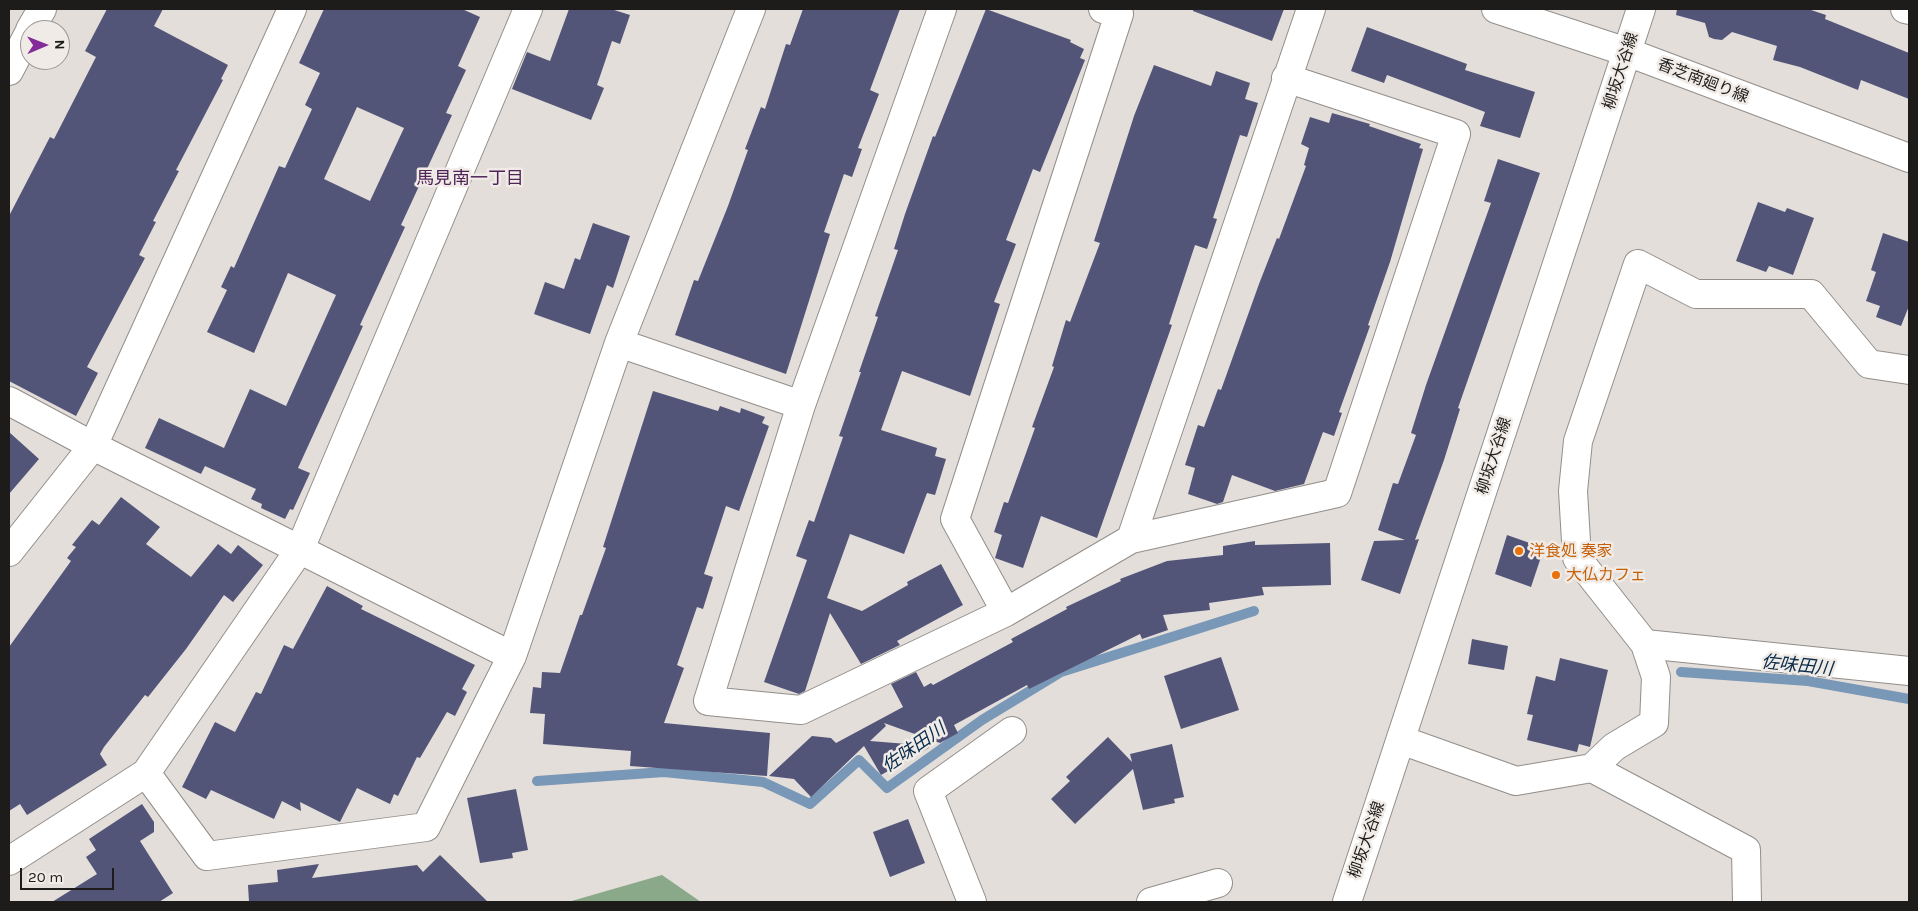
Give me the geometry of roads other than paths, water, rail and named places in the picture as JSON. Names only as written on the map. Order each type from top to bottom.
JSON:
[{"type":"street","points":[[36,20],[42,9]]},
{"type":"street","points":[[9,552],[93,446],[292,9]]},
{"type":"street","points":[[9,861],[146,773],[300,549],[528,9]]},
{"type":"street","points":[[942,9],[801,405],[708,702],[801,710],[1006,612],[1131,539],[1337,493],[1456,134],[1286,78]]},
{"type":"street","points":[[1006,612],[955,519],[1119,14],[1103,9]]},
{"type":"street","points":[[1131,539],[1311,9]]},
{"type":"street","name":"香芝南廻り線","points":[[1496,9],[1627,52],[1909,158]]},
{"type":"street","name":"柳坂大谷線","points":[[1346,902],[1641,9]]},
{"type":"street","points":[[1905,9],[1909,10]]},
{"type":"street","points":[[146,773],[207,856],[426,827],[512,656],[619,343],[744,11]]},
{"type":"street","points":[[9,71],[20,50]]},
{"type":"street","points":[[1401,740],[1516,781],[1592,768],[1614,747],[1654,723],[1656,677],[1645,644],[1577,558],[1573,491],[1578,441],[1638,264],[1696,294],[1811,294],[1869,364],[1909,370]]},
{"type":"street","points":[[619,343],[801,405]]},
{"type":"street","points":[[9,401],[93,446],[512,656]]},
{"type":"street","points":[[1645,644],[1909,672]]},
{"type":"street","points":[[972,902],[928,791],[1012,731]]},
{"type":"street","points":[[1592,768],[1746,850],[1747,902]]},
{"type":"street","points":[[1151,902],[1218,883]]},
{"type":"waterway","name":"佐味田川","points":[[537,781],[664,772],[763,782],[810,804],[859,760],[887,788],[982,720],[1061,672],[1254,611]]},
{"type":"waterway","name":"佐味田川","points":[[1681,672],[1808,681],[1909,699]]},
{"type":"place","name":"洋食処 奏家","points":[[1519,551]]},
{"type":"place","name":"大仏カフェ","points":[[1556,575]]},
{"type":"district","name":"馬見南一丁目","points":[[470,179]]}]
